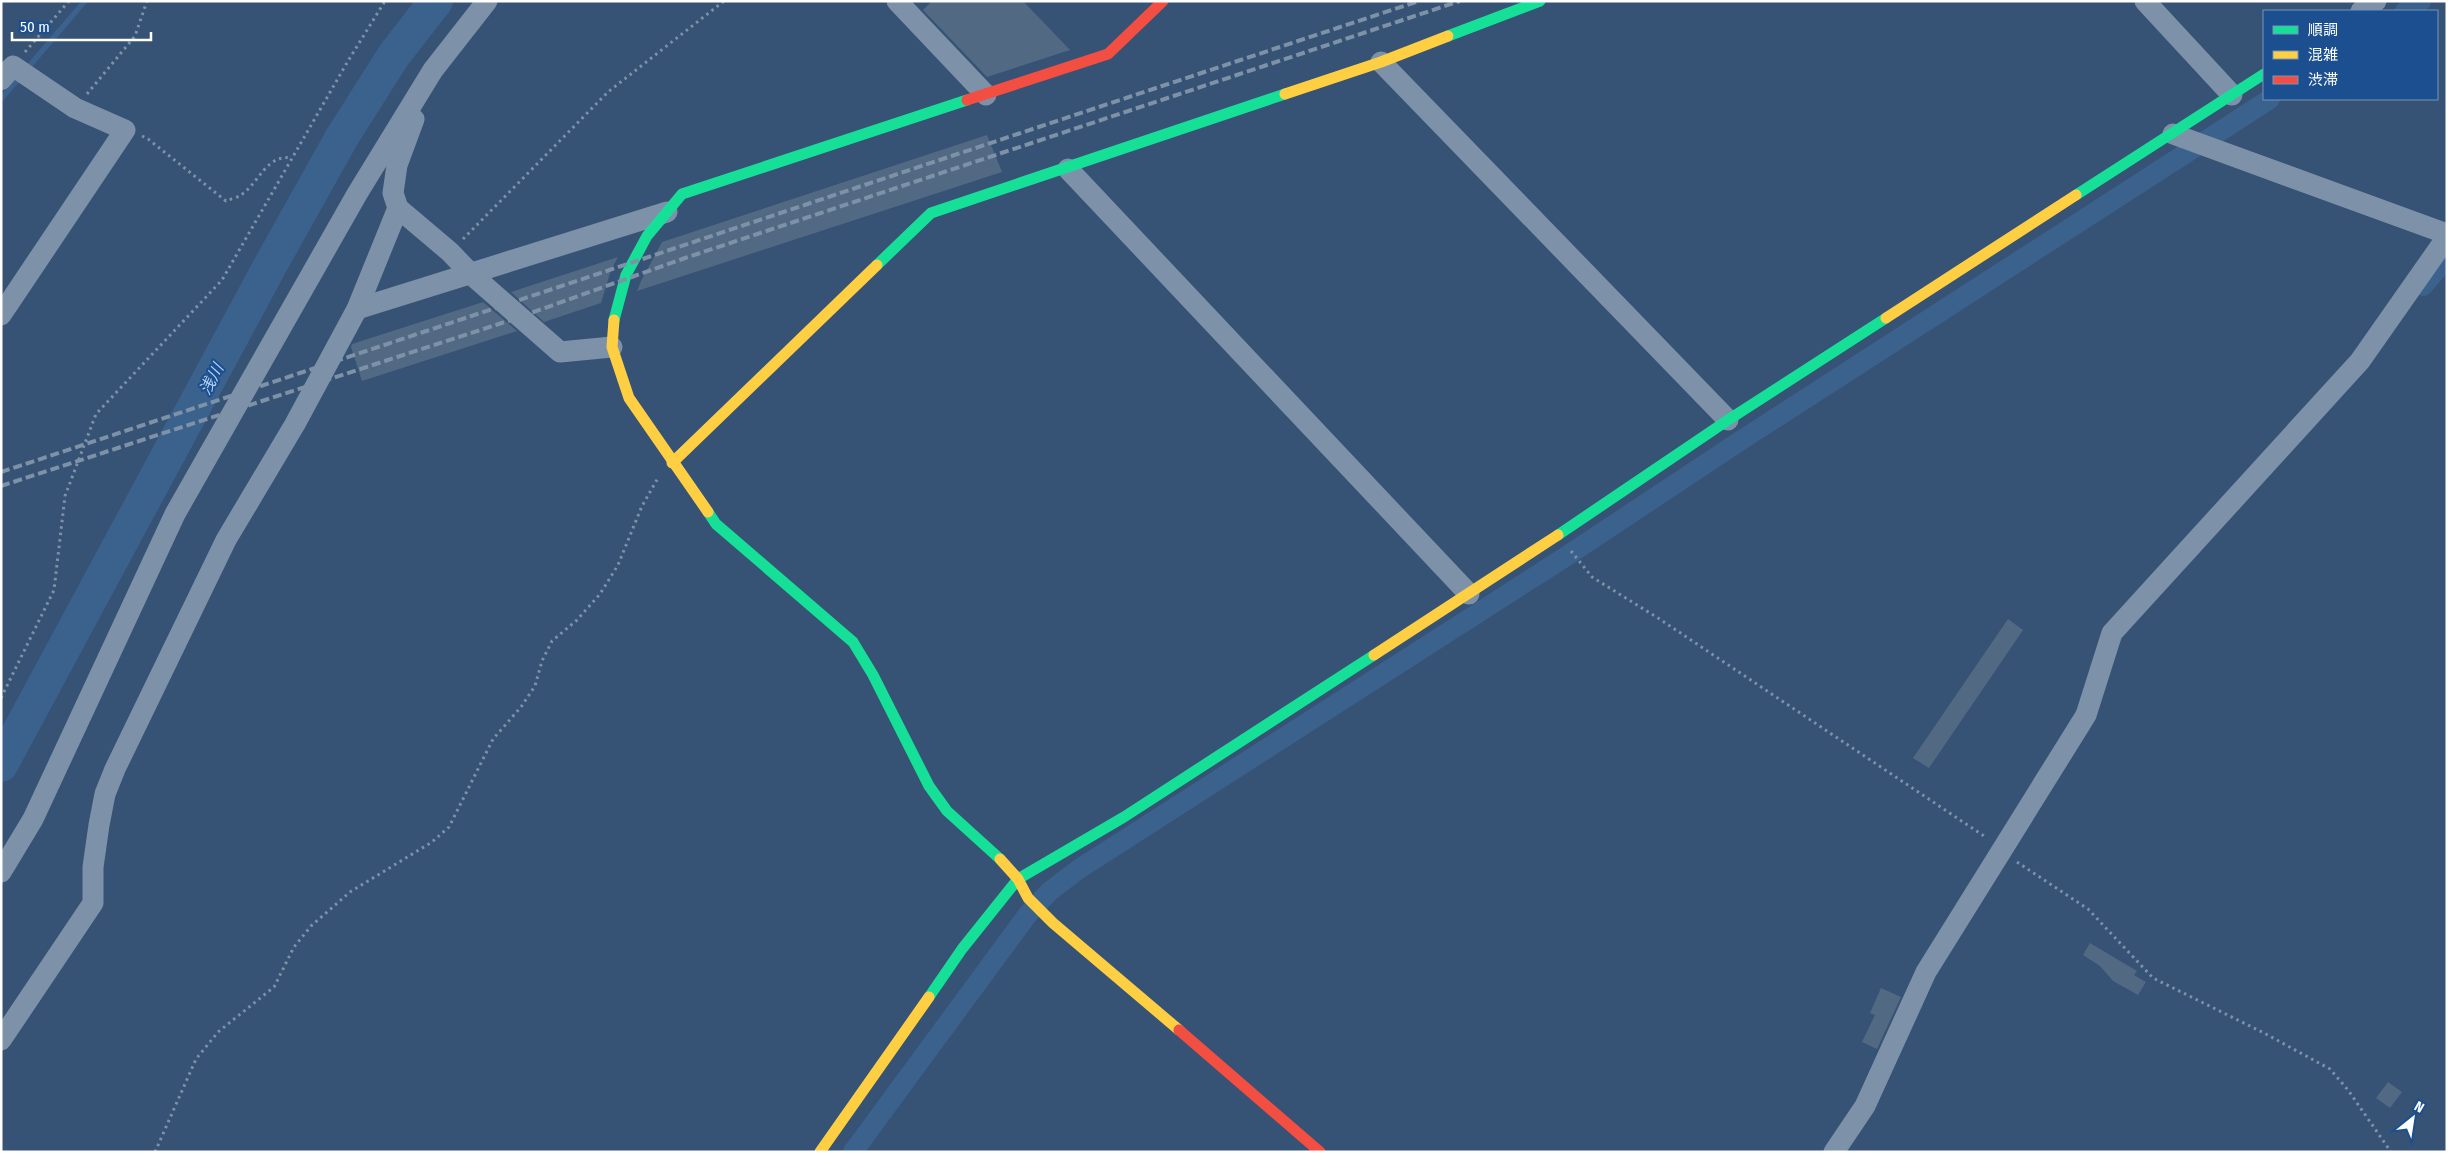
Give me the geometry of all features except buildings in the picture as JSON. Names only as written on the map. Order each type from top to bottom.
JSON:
[{"type":"street","points":[[1,872],[33,819],[175,514],[357,194],[433,70],[487,1]]},
{"type":"street","points":[[897,1],[986,95]]},
{"type":"street","points":[[1163,1],[1108,54],[682,194],[646,236],[626,275],[614,315],[612,347],[628,398],[716,524],[853,642],[873,675],[929,786],[948,811],[993,850],[1018,879],[1028,898],[1112,976],[1202,1047],[1320,1152]]},
{"type":"street","points":[[672,463],[931,213],[1068,169],[1381,62],[1540,1]]},
{"type":"street","points":[[2145,1],[2232,95]]},
{"type":"street","points":[[2362,10],[2376,1]]},
{"type":"street","points":[[1381,62],[1728,420]]},
{"type":"street","points":[[433,70],[397,165],[393,193],[398,208],[450,252],[472,275],[560,352],[612,347]]},
{"type":"street","points":[[1,315],[125,130],[75,108],[34,78],[7,73]]},
{"type":"street","points":[[820,1152],[962,949],[1018,879],[1124,817],[1469,594],[1728,420],[2179,136],[2232,95],[2263,75]]},
{"type":"street","points":[[1834,1152],[1865,1106],[1926,972],[2086,714],[2112,633],[2360,361],[2447,236],[2179,136]]},
{"type":"street","points":[[1068,169],[1469,594]]},
{"type":"street","points":[[1,1040],[93,903],[93,867],[99,825],[105,794],[115,770],[226,540],[295,424],[357,309],[398,208]]},
{"type":"street","points":[[357,309],[472,275],[667,212]]},
{"type":"path","points":[[7,73],[69,1]]},
{"type":"path","points":[[75,108],[135,36],[148,1]]},
{"type":"path","points":[[1,698],[54,590],[65,496],[96,414],[222,280],[385,1]]},
{"type":"path","points":[[450,252],[608,92],[724,1]]},
{"type":"path","points":[[125,130],[148,139],[226,201],[241,195],[274,161],[282,157],[292,158]]},
{"type":"path","points":[[155,1152],[196,1059],[218,1032],[274,987],[294,947],[311,926],[350,892],[432,842],[449,827],[493,739],[521,707],[535,686],[542,661],[552,641],[578,620],[600,594],[618,565],[654,482],[672,463]]},
{"type":"waterway","points":[[1,99],[85,1]]},
{"type":"waterway","name":"浅川","points":[[1,765],[271,264],[342,137],[394,55],[436,1]]},
{"type":"waterway","points":[[2407,10],[2421,1]]},
{"type":"waterway","points":[[853,1152],[1028,914],[1050,891],[1079,869],[1559,561],[1740,441],[2268,100]]},
{"type":"waterway","points":[[2423,286],[2447,258]]},
{"type":"railway","points":[[1,472],[1419,1]]},
{"type":"railway","points":[[1,486],[514,319],[685,258],[1460,1]]},
{"type":"traffic: fast","points":[[1448,36],[1540,1]]},
{"type":"traffic: fast","points":[[2076,195],[2263,75]]},
{"type":"traffic: fast","points":[[877,265],[931,213],[1285,94]]},
{"type":"traffic: fast","points":[[614,320],[626,275],[647,236],[682,194],[967,100]]},
{"type":"traffic: fast","points":[[1558,535],[1728,420],[1886,318]]},
{"type":"traffic: fast","points":[[708,512],[716,524],[853,642],[873,675],[929,786],[947,811],[1000,859]]},
{"type":"traffic: fast","points":[[929,997],[962,949],[1018,879],[1124,817],[1374,655]]},
{"type":"traffic: slow","points":[[1285,94],[1381,62],[1448,36]]},
{"type":"traffic: slow","points":[[1886,318],[2076,195]]},
{"type":"traffic: slow","points":[[672,463],[877,265]]},
{"type":"traffic: slow","points":[[614,320],[612,347],[629,398],[708,512]]},
{"type":"traffic: slow","points":[[1374,655],[1558,535]]},
{"type":"traffic: slow","points":[[1000,859],[1018,879],[1028,898],[1053,923],[1179,1030]]},
{"type":"traffic: slow","points":[[820,1152],[929,997]]},
{"type":"traffic: jam","points":[[967,100],[1108,54],[1163,1]]},
{"type":"traffic: jam","points":[[1179,1030],[1320,1152]]}]
